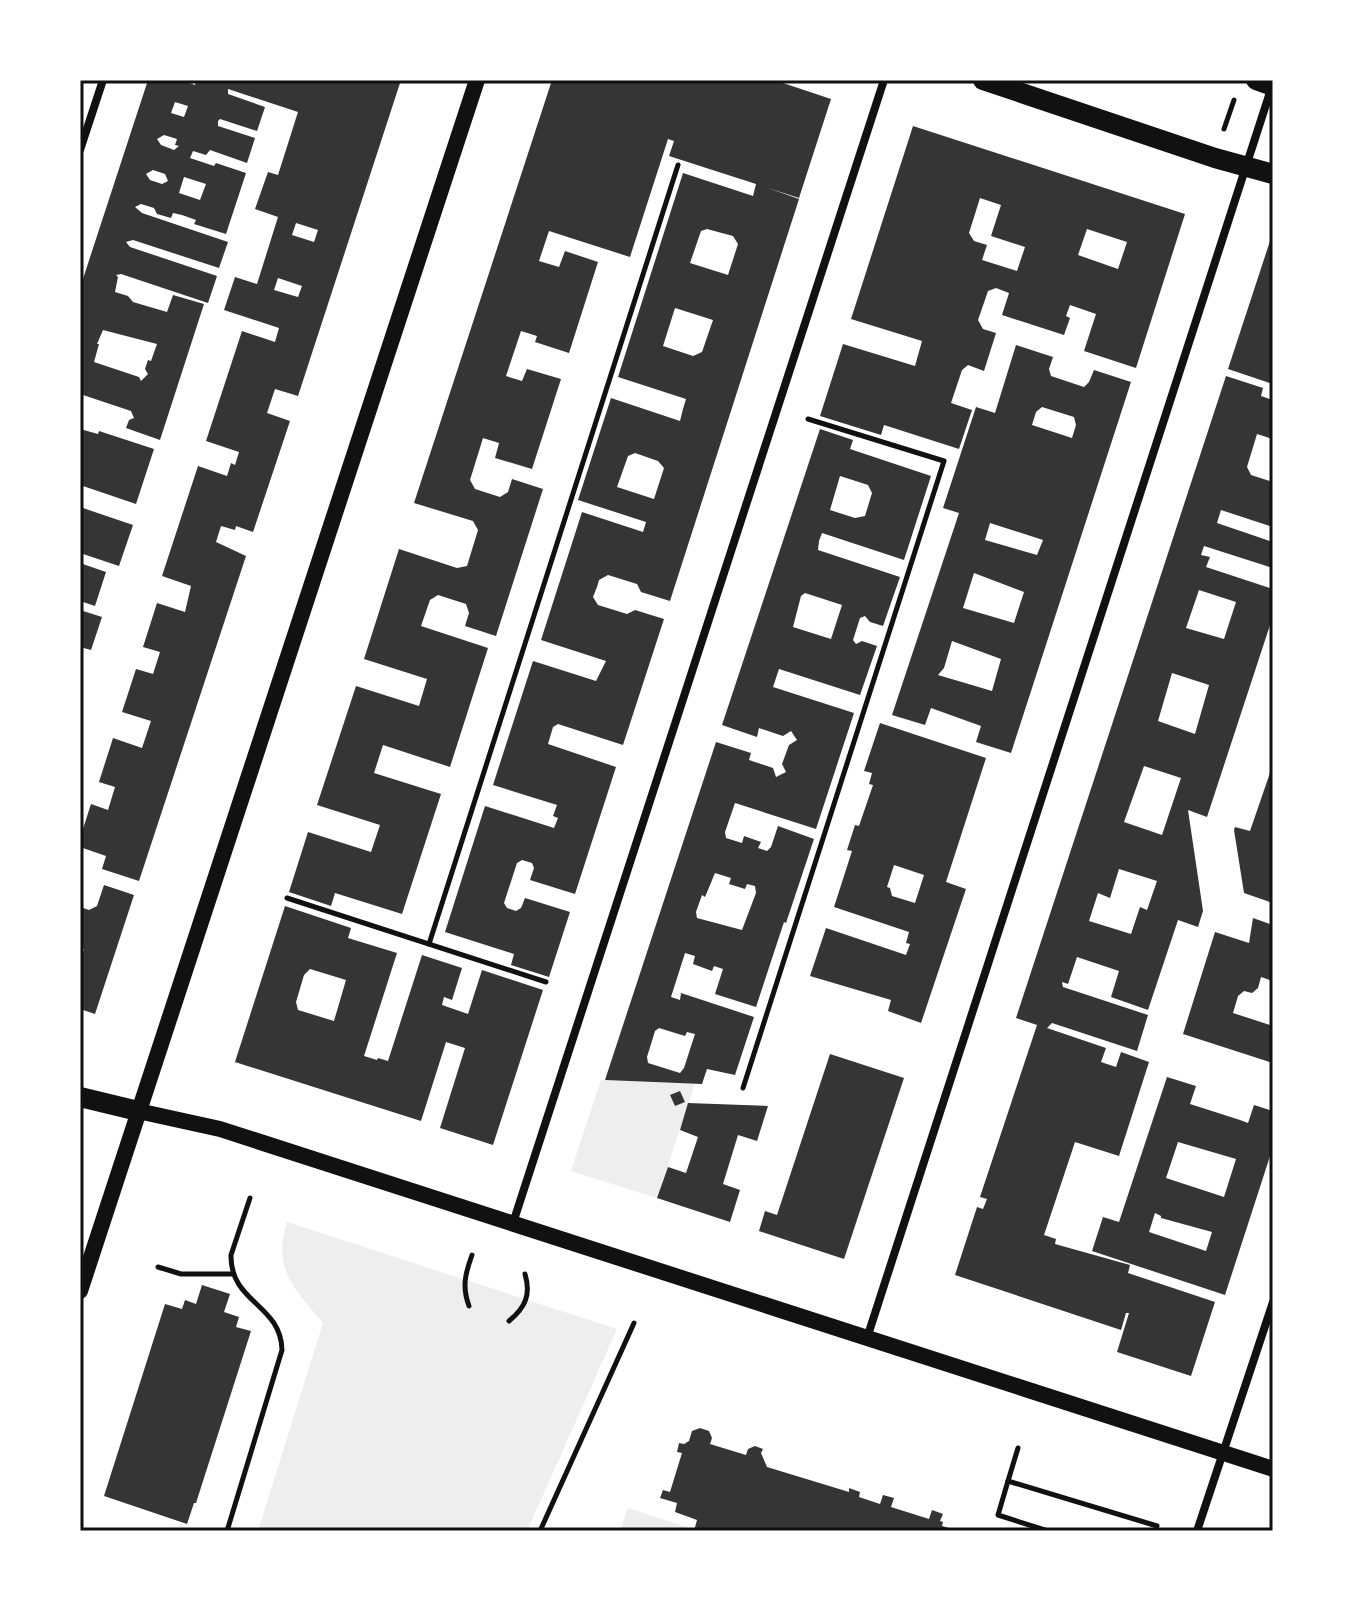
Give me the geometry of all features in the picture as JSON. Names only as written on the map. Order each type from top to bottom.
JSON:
[{"type":"main road","points":[[80,1291],[477,80]]},
{"type":"main road","points":[[983,80],[1215,158],[1273,174]]},
{"type":"main road","points":[[80,1097],[205,1125],[1273,1469]]},
{"type":"street","points":[[80,150],[103,80]]},
{"type":"street","points":[[513,1223],[884,80]]},
{"type":"street","points":[[867,1338],[1246,165],[1268,83]]},
{"type":"street","points":[[1197,1531],[1273,1302]]},
{"type":"path","points":[[1224,129],[1234,100]]},
{"type":"path","points":[[429,944],[678,165]]},
{"type":"path","points":[[743,1088],[944,461],[808,419]]},
{"type":"path","points":[[287,898],[546,982]]},
{"type":"path","points":[[227,1531],[282,1350],[277,1324],[251,1300],[233,1274],[231,1255],[250,1198]]},
{"type":"path","points":[[469,1306],[464,1280],[472,1255]]},
{"type":"path","points":[[158,1267],[190,1275],[233,1274]]},
{"type":"path","points":[[509,1321],[527,1299],[529,1289],[525,1274]]},
{"type":"path","points":[[540,1531],[634,1323]]},
{"type":"path","points":[[1018,1448],[998,1515],[1048,1531]]},
{"type":"path","points":[[1008,1481],[1157,1526]]},
{"type":"shaded area","points":[[601,1080],[695,1084],[657,1198],[571,1171]]},
{"type":"shaded area","points":[[287,1222],[617,1329],[527,1531],[258,1531],[323,1323],[295,1289],[284,1266],[282,1253]]},
{"type":"shaded area","points":[[628,1508],[687,1527],[686,1531],[620,1531]]},
{"type":"building","points":[[148,80],[182,80],[195,85],[196,80],[401,80],[298,396],[275,389],[267,413],[290,421],[253,532],[236,526],[235,530],[221,526],[216,542],[246,556],[139,881],[102,869],[106,856],[80,847],[80,838],[91,804],[108,810],[115,787],[99,782],[113,738],[142,748],[151,721],[122,712],[136,669],[153,674],[160,652],[143,647],[157,603],[185,612],[191,586],[162,576],[198,466],[227,476],[231,463],[235,465],[239,452],[206,441],[242,331],[275,342],[279,328],[224,310],[235,277],[257,284],[278,217],[255,209],[268,172],[278,175],[298,112],[228,89],[228,94],[265,107],[257,131],[220,119],[218,121],[218,126],[255,138],[247,163],[210,150],[206,155],[193,151],[190,158],[246,173],[226,234],[194,224],[196,220],[182,215],[173,213],[171,218],[141,204],[135,207],[142,213],[228,242],[219,268],[133,240],[126,242],[130,247],[217,276],[208,303],[121,274],[116,275],[115,292],[128,296],[133,302],[167,312],[173,295],[204,304],[160,440],[126,428],[129,420],[134,418],[131,411],[83,395],[80,402],[80,288]],"holes":[[[175,102],[188,106],[184,117],[171,113]],[[164,135],[177,139],[175,145],[179,146],[174,150],[161,145],[157,139]],[[153,170],[165,174],[168,181],[162,184],[150,180],[146,174]],[[184,177],[206,184],[200,200],[179,193]],[[296,223],[318,230],[314,242],[292,235]],[[278,278],[302,286],[298,297],[274,290]],[[103,330],[157,344],[145,369],[148,374],[141,381],[139,377],[94,362]]]},
{"type":"building","points":[[552,80],[774,80],[831,99],[799,198],[768,188],[799,199],[670,601],[641,592],[637,584],[608,575],[599,580],[593,597],[598,605],[627,614],[635,610],[664,619],[623,745],[558,724],[553,727],[548,744],[616,767],[575,894],[530,880],[534,868],[532,863],[522,860],[517,863],[504,903],[507,908],[516,911],[521,908],[525,898],[570,912],[549,977],[511,965],[514,954],[445,932],[485,806],[554,828],[558,818],[553,816],[557,805],[493,785],[533,661],[596,681],[606,661],[541,640],[582,512],[643,532],[646,522],[578,500],[611,398],[680,421],[686,399],[618,377],[683,173],[753,196],[756,184],[669,156],[674,141],[668,139],[630,257],[549,231],[539,261],[559,267],[565,251],[598,262],[569,353],[535,342],[537,336],[521,331],[506,376],[522,381],[527,369],[561,379],[532,469],[495,458],[499,443],[483,438],[470,480],[475,489],[500,497],[508,492],[512,479],[543,489],[496,636],[465,626],[469,613],[466,604],[438,595],[430,600],[421,626],[488,648],[450,767],[383,745],[374,773],[441,794],[402,914],[335,893],[331,906],[289,892],[308,832],[371,852],[380,825],[317,805],[356,686],[419,706],[427,679],[364,659],[399,549],[457,568],[467,566],[478,530],[473,521],[414,503]],"holes":[[[707,229],[733,236],[738,244],[728,275],[690,263],[701,231]],[[675,308],[713,320],[702,352],[693,356],[663,346]],[[635,453],[658,461],[664,468],[654,499],[617,487],[628,456]]]},
{"type":"building","points":[[913,126],[1185,214],[1136,368],[1084,351],[1096,314],[1070,305],[1066,316],[1070,318],[1064,335],[1002,315],[1009,293],[996,288],[988,291],[978,320],[983,329],[996,333],[984,371],[968,365],[962,370],[951,403],[972,410],[959,449],[884,425],[881,435],[820,416],[843,344],[915,366],[922,341],[851,319]],"holes":[[[980,198],[1001,205],[991,236],[1025,247],[1017,271],[982,260],[987,245],[974,241],[969,233]],[[1087,229],[1127,242],[1118,269],[1078,255]]]},
{"type":"building","points":[[1270,241],[1273,242],[1273,384],[1228,369]]},
{"type":"building","points":[[1016,345],[1053,357],[1049,369],[1051,376],[1084,387],[1094,370],[1131,382],[1011,753],[976,742],[981,726],[931,708],[925,725],[892,715],[959,513],[943,508],[976,407],[995,413]],"holes":[[[1042,407],[1074,417],[1076,425],[1072,438],[1032,425],[1036,412]],[[990,523],[1043,540],[1037,555],[985,540]],[[974,573],[1024,592],[1014,623],[963,608]],[[952,641],[1001,659],[992,691],[938,675],[944,668]]]},
{"type":"building","points":[[1226,376],[1263,388],[1261,396],[1273,400],[1273,439],[1257,434],[1247,467],[1251,475],[1273,482],[1273,527],[1221,510],[1217,523],[1273,542],[1273,568],[1204,546],[1201,555],[1210,557],[1206,567],[1273,589],[1273,616],[1207,817],[1188,810],[1203,911],[1198,927],[1178,920],[1148,1010],[1111,997],[1119,971],[1077,957],[1068,984],[1062,982],[1063,987],[1148,1015],[1137,1051],[1052,1023],[1047,1028],[1106,1048],[1101,1062],[1116,1067],[1121,1052],[1149,1062],[1119,1156],[1075,1142],[1044,1235],[1056,1239],[1055,1244],[1130,1265],[1128,1273],[1215,1302],[1191,1376],[1117,1352],[1129,1313],[1126,1313],[1121,1330],[955,1275],[977,1207],[983,1209],[987,1199],[980,1197],[1037,1025],[1016,1018]],"holes":[[[1199,590],[1236,602],[1224,639],[1186,628]],[[1172,673],[1209,685],[1195,734],[1158,721]],[[1144,766],[1181,778],[1162,835],[1124,822]],[[1119,869],[1157,881],[1147,910],[1140,907],[1131,934],[1089,921],[1098,893],[1110,898]]]},
{"type":"building","points":[[80,429],[98,434],[99,431],[154,449],[136,504],[80,485]]},
{"type":"building","points":[[820,429],[853,440],[850,449],[931,476],[904,560],[822,533],[819,541],[818,550],[900,577],[883,626],[870,622],[865,616],[860,618],[853,640],[856,644],[862,641],[877,646],[860,695],[779,669],[773,687],[854,713],[816,829],[735,803],[725,832],[726,838],[742,843],[744,836],[761,842],[758,848],[767,851],[778,826],[814,839],[756,1007],[715,994],[723,969],[714,966],[712,971],[693,964],[695,956],[685,953],[671,997],[680,1000],[681,993],[754,1017],[735,1075],[707,1069],[702,1084],[605,1080],[716,742],[751,753],[749,760],[773,768],[776,777],[786,772],[782,764],[789,745],[797,740],[791,731],[783,736],[759,728],[757,737],[722,725]],"holes":[[[840,476],[868,485],[872,493],[865,516],[855,518],[830,510]],[[805,593],[842,605],[831,639],[793,627],[801,596]],[[715,873],[731,878],[729,884],[745,889],[747,884],[755,886],[756,893],[742,930],[697,918],[702,895],[705,897]],[[659,1028],[685,1036],[687,1032],[695,1034],[680,1073],[648,1063],[655,1031]]]},
{"type":"building","points":[[80,507],[133,525],[119,566],[80,553]]},
{"type":"building","points":[[80,563],[106,572],[95,606],[80,601]]},
{"type":"building","points":[[80,610],[102,617],[91,650],[80,647]]},
{"type":"building","points":[[880,723],[986,758],[946,882],[966,889],[921,1023],[888,1011],[891,1000],[810,976],[826,928],[906,955],[910,944],[906,943],[909,932],[834,907],[852,851],[847,850],[873,785],[869,784],[872,773],[864,771]],"holes":[[[894,865],[924,875],[915,903],[892,896],[887,887]]]},
{"type":"building","points":[[1273,764],[1273,903],[1244,893],[1234,830],[1235,827],[1250,831]]},
{"type":"building","points":[[104,885],[134,895],[95,1014],[80,1009],[80,960],[84,949],[80,948],[80,907],[89,910],[97,906]]},
{"type":"building","points":[[285,906],[351,928],[348,938],[397,953],[364,1056],[388,1061],[422,955],[462,968],[452,1000],[444,997],[442,1005],[468,1014],[482,970],[543,990],[493,1145],[440,1128],[465,1048],[446,1042],[421,1121],[235,1062]],"holes":[[[310,969],[346,980],[334,1021],[298,1010],[296,1002],[304,975]]]},
{"type":"building","points":[[1253,918],[1273,925],[1273,981],[1261,977],[1258,988],[1252,993],[1244,991],[1238,996],[1233,1013],[1270,1025],[1273,1018],[1273,1063],[1183,1034],[1215,932],[1249,943]]},
{"type":"building","points":[[830,1054],[904,1078],[844,1259],[759,1231],[765,1211],[777,1215]]},
{"type":"building","points":[[1167,1077],[1196,1086],[1190,1104],[1248,1123],[1254,1105],[1273,1111],[1273,1147],[1225,1295],[1092,1251],[1103,1217],[1119,1222]],"holes":[[[1178,1142],[1236,1159],[1224,1197],[1166,1178]],[[1155,1213],[1161,1218],[1212,1232],[1206,1251],[1149,1232]]]},
{"type":"building","points":[[680,1091],[685,1102],[675,1106],[670,1095]]},
{"type":"building","points":[[688,1103],[768,1106],[757,1141],[738,1135],[723,1184],[740,1190],[730,1222],[657,1198],[668,1167],[686,1173],[698,1137],[680,1130]]},
{"type":"building","points":[[202,1285],[230,1294],[224,1312],[239,1317],[236,1327],[251,1331],[187,1524],[104,1496],[165,1304],[182,1309],[185,1300],[196,1304]]},
{"type":"building","points":[[700,1428],[709,1431],[712,1438],[710,1444],[746,1455],[748,1449],[755,1446],[763,1449],[761,1453],[767,1467],[849,1492],[849,1488],[860,1492],[859,1497],[880,1504],[883,1495],[894,1498],[891,1507],[929,1519],[932,1510],[943,1514],[940,1521],[943,1522],[942,1526],[949,1528],[948,1531],[694,1531],[697,1520],[675,1512],[677,1503],[660,1498],[663,1490],[670,1492],[682,1453],[677,1452],[679,1443],[689,1441],[692,1431]]}]
